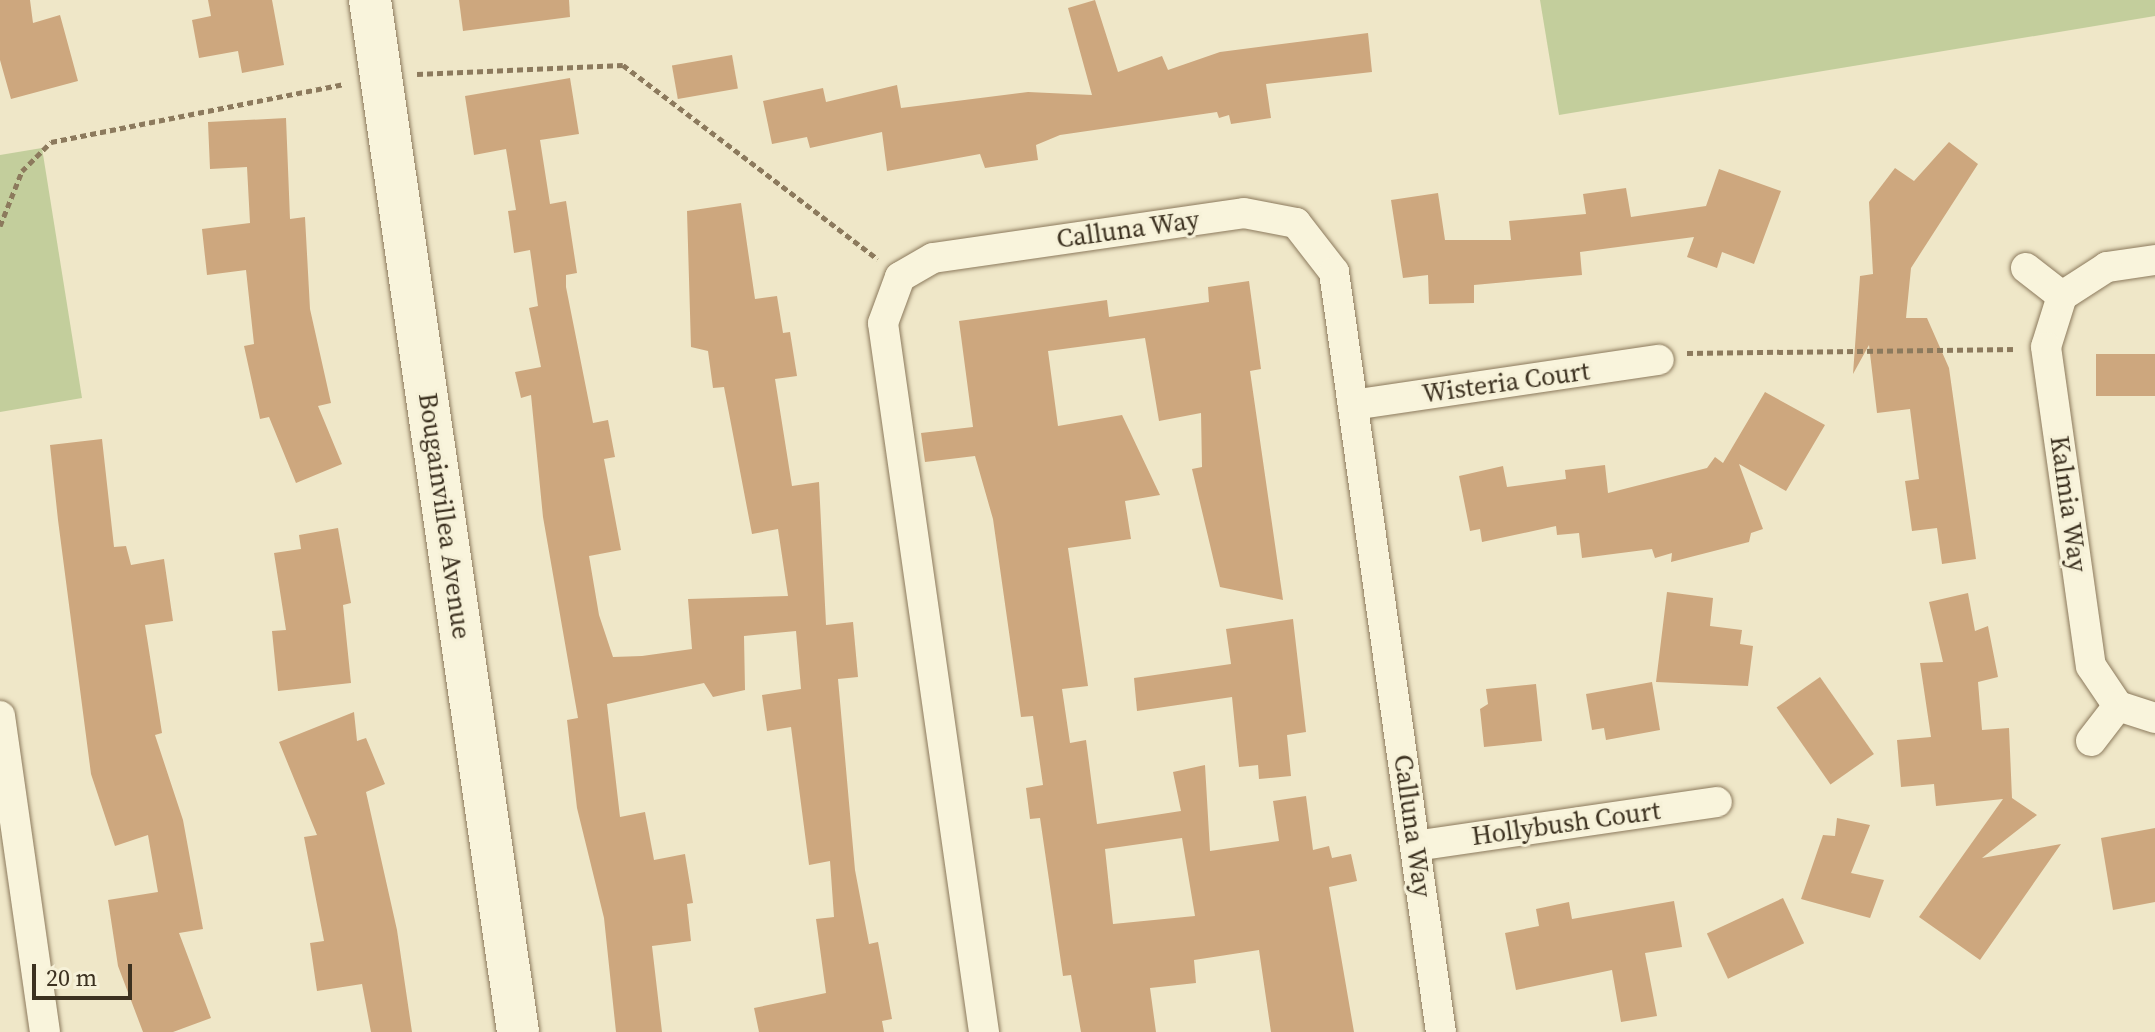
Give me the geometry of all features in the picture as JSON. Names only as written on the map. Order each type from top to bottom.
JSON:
[{"type":"street","name":"Bougainvillea Avenue","points":[[370,0],[518,1032]]},
{"type":"street","name":"Calluna Way","points":[[900,277],[933,258],[1244,213],[1296,223],[1334,272],[1441,1032]]},
{"type":"street","points":[[2026,268],[2062,296],[2107,267],[2155,260]]},
{"type":"street","points":[[900,277],[883,323],[984,1032]]},
{"type":"street","name":"Kalmia Way","points":[[2062,296],[2046,347],[2091,666],[2118,706]]},
{"type":"street","name":"Wisteria Court","points":[[1353,405],[1659,360]]},
{"type":"street","points":[[2091,741],[2118,706],[2155,718]]},
{"type":"street","points":[[0,716],[45,1032]]},
{"type":"street","name":"Hollybush Court","points":[[1415,846],[1717,802]]},
{"type":"path","points":[[0,226],[22,171],[51,142],[381,77],[623,65],[900,277]]},
{"type":"path","points":[[1659,360],[1703,350],[2046,347]]},
{"type":"green space","points":[[1540,0],[2155,0],[2155,16],[1559,115]]},
{"type":"green space","points":[[42,148],[82,398],[0,412],[0,155]]},
{"type":"building","points":[[0,0],[30,0],[33,23],[60,15],[78,81],[11,99],[0,60]]},
{"type":"building","points":[[208,0],[272,0],[284,65],[242,73],[238,51],[199,58],[192,20],[211,16]]},
{"type":"building","points":[[459,0],[569,0],[570,17],[463,31]]},
{"type":"building","points":[[1095,0],[1118,72],[1162,56],[1168,70],[1220,52],[1368,33],[1372,72],[1266,84],[1271,118],[1231,124],[1229,115],[1219,118],[1217,112],[1060,135],[1036,145],[1038,160],[985,168],[980,154],[887,171],[882,132],[810,148],[807,137],[772,144],[763,101],[823,88],[826,102],[897,85],[901,108],[1028,92],[1092,95],[1068,8]]},
{"type":"building","points":[[732,55],[738,88],[678,99],[672,66]]},
{"type":"building","points":[[570,78],[579,134],[540,140],[550,204],[566,201],[577,273],[566,275],[566,287],[593,423],[608,420],[615,457],[604,459],[621,550],[589,556],[599,615],[613,657],[642,656],[692,649],[688,599],[788,596],[778,529],[752,534],[724,387],[713,388],[708,351],[691,347],[687,211],[741,203],[755,299],[777,296],[783,333],[790,332],[797,376],[775,379],[792,486],[819,482],[826,625],[853,622],[858,677],[838,679],[855,870],[869,944],[878,942],[892,1019],[882,1021],[884,1032],[759,1032],[754,1008],[826,993],[816,919],[834,917],[830,861],[809,865],[791,727],[767,731],[762,695],[801,689],[796,631],[744,636],[745,690],[713,697],[704,683],[607,704],[620,817],[645,812],[654,860],[685,854],[693,903],[687,904],[691,941],[652,946],[662,1032],[616,1032],[604,918],[577,808],[567,720],[578,718],[543,517],[531,395],[521,398],[515,372],[541,367],[529,308],[538,306],[530,250],[514,253],[508,211],[516,210],[506,149],[474,155],[465,96]]},
{"type":"building","points":[[286,118],[290,219],[305,217],[310,309],[331,403],[318,406],[342,464],[296,483],[269,417],[260,419],[244,346],[254,344],[246,270],[207,275],[202,229],[250,223],[247,167],[210,169],[208,122]]},
{"type":"building","points":[[1949,142],[1978,164],[1911,268],[1906,318],[1927,318],[1949,368],[1976,559],[1942,564],[1937,528],[1912,531],[1905,481],[1919,479],[1910,409],[1877,413],[1869,345],[1853,374],[1860,276],[1873,274],[1869,202],[1895,168],[1914,181]]},
{"type":"building","points":[[1719,169],[1781,191],[1754,264],[1722,252],[1717,268],[1687,257],[1694,237],[1580,252],[1582,275],[1474,285],[1474,303],[1429,304],[1428,275],[1403,278],[1391,200],[1438,193],[1445,240],[1511,240],[1509,221],[1586,214],[1583,194],[1626,188],[1631,217],[1706,206]]},
{"type":"building","points":[[1249,281],[1261,369],[1250,371],[1283,600],[1220,587],[1192,469],[1202,467],[1201,413],[1159,421],[1145,338],[1048,351],[1058,426],[1122,415],[1160,495],[1125,501],[1131,539],[1068,548],[1088,686],[1062,689],[1070,743],[1086,740],[1097,824],[1181,811],[1173,772],[1205,765],[1210,851],[1279,841],[1273,801],[1306,796],[1313,850],[1329,846],[1332,858],[1351,854],[1357,881],[1329,887],[1354,1032],[1271,1032],[1259,950],[1194,960],[1196,983],[1150,988],[1156,1032],[1081,1032],[1071,975],[1063,976],[1040,818],[1030,819],[1026,788],[1043,785],[1033,716],[1021,717],[993,519],[975,456],[925,462],[921,433],[973,427],[959,321],[1107,300],[1109,317],[1209,302],[1208,287]],"holes":[[[1182,838],[1195,916],[1113,924],[1105,849]]]},
{"type":"building","points":[[2096,354],[2155,354],[2155,396],[2096,396]]},
{"type":"building","points":[[1765,392],[1825,425],[1786,491],[1739,464],[1763,529],[1751,533],[1749,542],[1671,562],[1672,553],[1655,558],[1652,549],[1582,558],[1579,533],[1557,535],[1556,526],[1482,542],[1480,529],[1470,531],[1459,476],[1503,466],[1507,487],[1566,479],[1565,470],[1605,465],[1608,493],[1707,468],[1715,457],[1723,463]]},
{"type":"building","points":[[102,439],[114,547],[126,546],[131,565],[164,559],[173,621],[145,625],[162,733],[155,735],[183,820],[203,929],[179,933],[211,1018],[173,1032],[143,1032],[118,966],[108,900],[158,892],[148,835],[115,846],[91,774],[58,520],[50,445]]},
{"type":"building","points":[[338,528],[351,603],[343,605],[351,683],[278,691],[272,631],[286,630],[274,553],[301,549],[299,535]]},
{"type":"building","points":[[1667,592],[1713,598],[1710,626],[1742,630],[1740,644],[1753,646],[1748,686],[1656,682]]},
{"type":"building","points":[[1968,593],[1975,631],[1988,626],[1998,677],[1978,682],[1982,730],[2009,728],[2012,798],[2037,815],[1982,858],[2061,844],[1980,960],[1919,917],[2003,799],[1936,806],[1934,784],[1901,787],[1897,740],[1931,737],[1920,663],[1943,662],[1929,602]]},
{"type":"building","points":[[1293,619],[1306,732],[1287,735],[1291,776],[1259,779],[1258,765],[1239,767],[1232,697],[1137,711],[1134,678],[1231,664],[1226,629]]},
{"type":"building","points":[[1820,677],[1874,754],[1831,784],[1777,707]]},
{"type":"building","points":[[1652,682],[1660,730],[1606,740],[1604,728],[1592,730],[1586,694]]},
{"type":"building","points":[[1536,684],[1542,741],[1484,747],[1480,709],[1488,704],[1486,689]]},
{"type":"building","points":[[354,712],[357,741],[366,738],[385,784],[366,792],[397,930],[412,1032],[371,1032],[362,984],[317,991],[310,943],[324,941],[304,837],[317,835],[279,742]]},
{"type":"building","points":[[1837,818],[1870,825],[1851,873],[1884,880],[1870,918],[1801,899],[1823,835],[1835,836]]},
{"type":"building","points":[[2155,828],[2155,902],[2113,910],[2101,838]]},
{"type":"building","points":[[1783,898],[1804,943],[1728,979],[1707,933]]},
{"type":"building","points":[[1674,901],[1682,947],[1645,953],[1657,1016],[1621,1022],[1612,970],[1516,990],[1505,933],[1539,926],[1536,909],[1569,902],[1572,919]]}]
